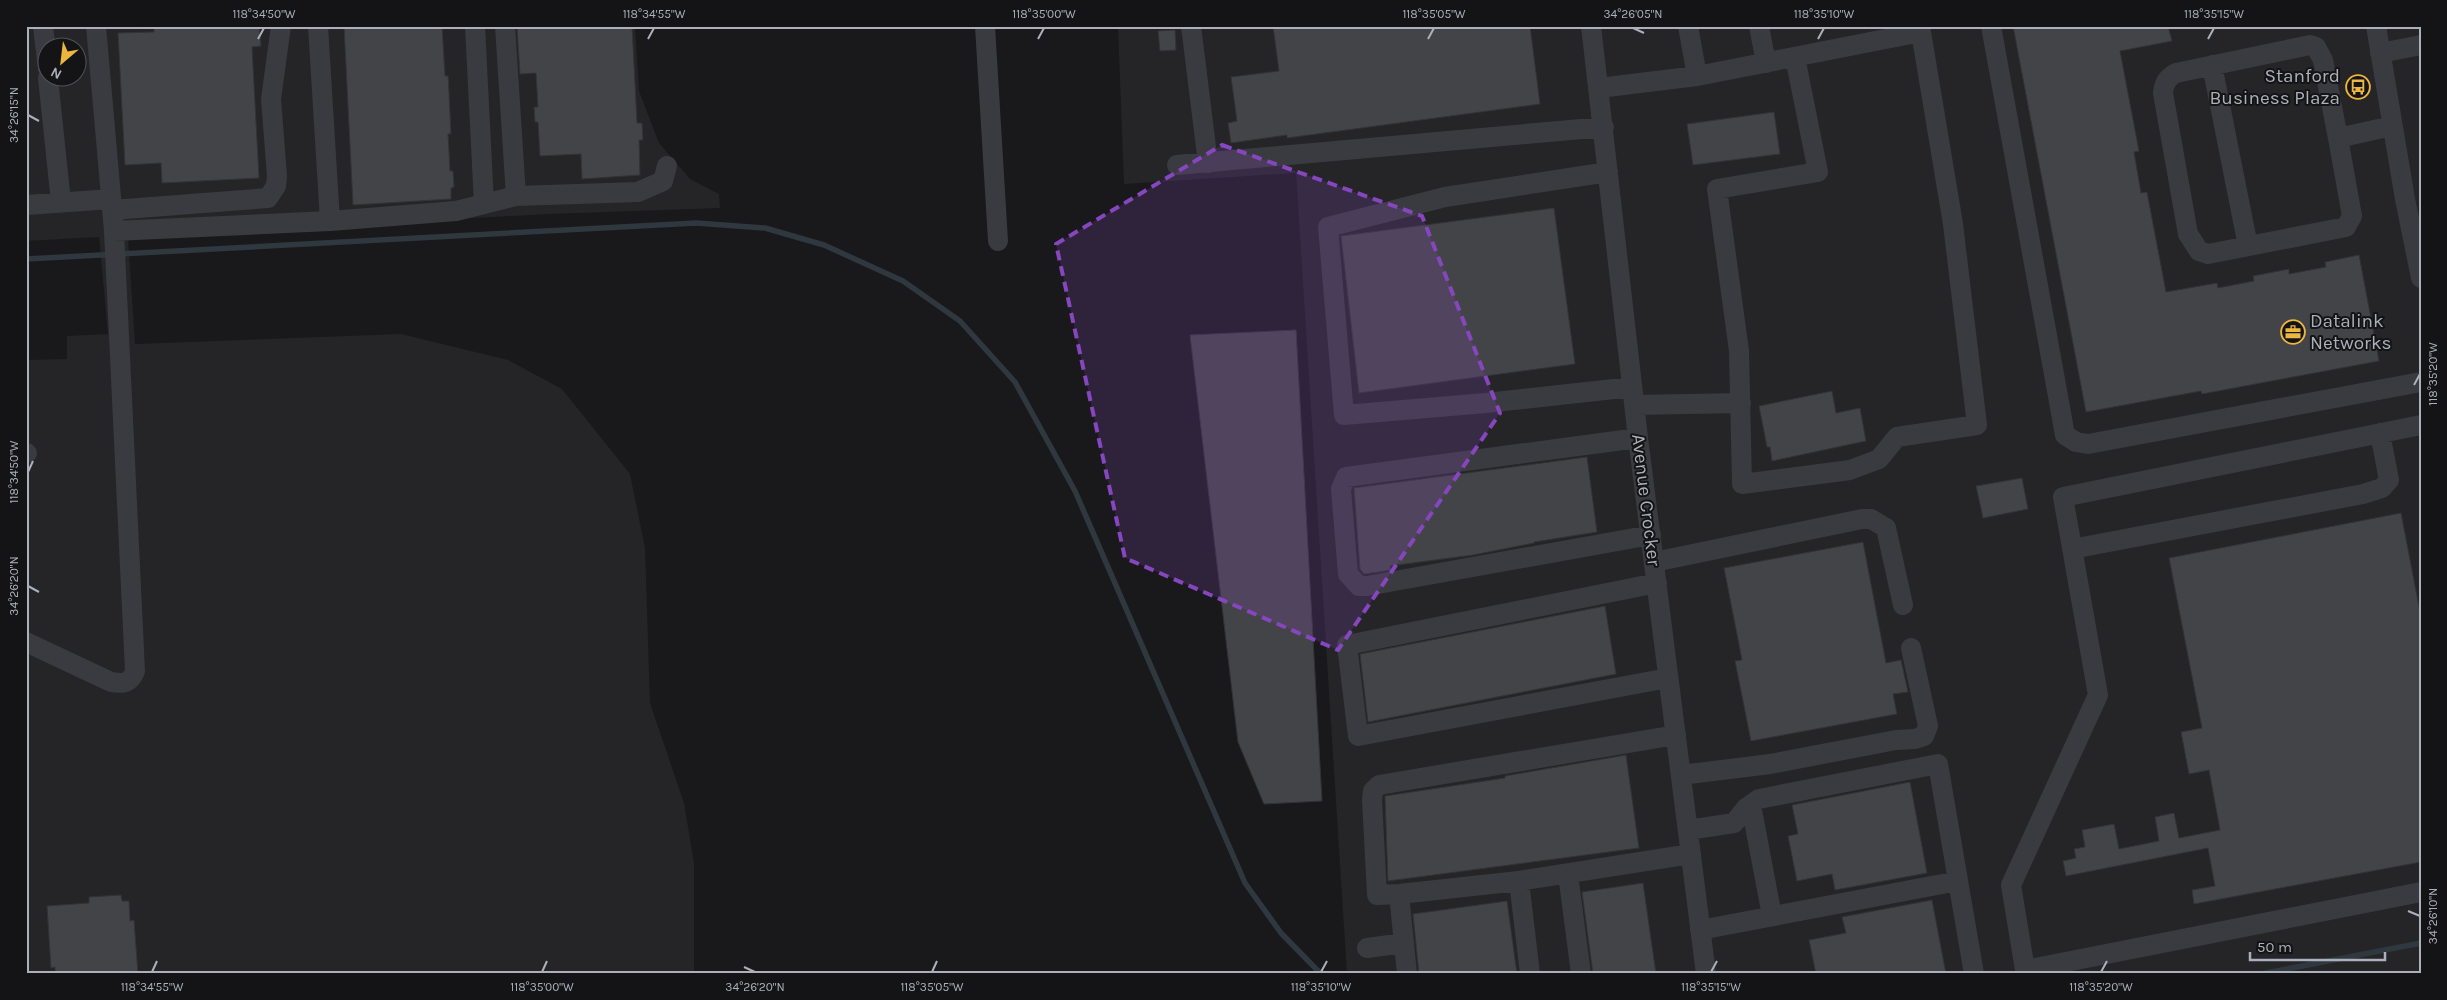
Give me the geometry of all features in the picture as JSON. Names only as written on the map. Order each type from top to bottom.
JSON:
[{"type":"street","points":[[26,642],[111,682],[124,684],[132,679],[135,671],[114,231],[96,26]]},
{"type":"street","points":[[26,205],[61,202],[111,204],[268,198],[276,186],[277,176],[271,99],[281,26]]},
{"type":"street","points":[[318,26],[330,221]]},
{"type":"street","points":[[475,26],[484,204]]},
{"type":"street","points":[[505,26],[516,196]]},
{"type":"street","points":[[985,26],[998,241]]},
{"type":"street","points":[[1191,26],[1208,163]]},
{"type":"street","name":"Avenue Crocker","points":[[1591,26],[1638,438],[1706,974]]},
{"type":"street","points":[[1688,26],[1697,76]]},
{"type":"street","points":[[1759,26],[1766,63]]},
{"type":"street","points":[[1992,26],[2065,435],[2076,442],[2088,444],[2421,382]]},
{"type":"street","points":[[2376,26],[2392,126],[2416,234],[2421,278]]},
{"type":"street","points":[[1599,88],[1697,76],[1921,29],[1953,224],[1977,425],[1897,437],[1880,459],[1850,470],[1742,484],[1739,351],[1717,189],[1818,172],[1794,57]]},
{"type":"street","points":[[2380,53],[2421,44]]},
{"type":"street","points":[[2310,45],[2316,47],[2323,60],[2352,216],[2350,223],[2346,227],[2208,254],[2199,251],[2188,234],[2164,86],[2168,78],[2176,73],[2212,65],[2310,45]]},
{"type":"street","points":[[2212,65],[2248,246]]},
{"type":"street","points":[[49,88],[61,202]]},
{"type":"street","points":[[2338,138],[2392,126]]},
{"type":"street","points":[[1177,165],[1604,127]]},
{"type":"street","points":[[114,231],[330,221],[456,211],[516,196],[638,192],[663,181],[667,166]]},
{"type":"street","points":[[1608,172],[1444,197],[1328,227],[1344,414],[1486,403],[1633,396],[1741,403]]},
{"type":"street","points":[[2421,425],[2063,498],[2098,695],[2011,884],[2025,970],[2421,892]]},
{"type":"street","points":[[2072,549],[2363,494],[2382,488],[2389,480],[2380,433]]},
{"type":"street","points":[[1638,438],[1346,476],[1341,489],[1348,574],[1359,586],[1367,586],[1650,535]]},
{"type":"street","points":[[1654,562],[1853,520],[1871,520],[1886,528],[1903,605]]},
{"type":"street","points":[[1656,582],[1347,645],[1358,736],[1668,678]]},
{"type":"street","points":[[1681,775],[1770,764],[1924,736],[1928,726],[1911,648]]},
{"type":"street","points":[[1676,735],[1379,785],[1373,791],[1372,799],[1377,895],[1519,881],[1690,854]]},
{"type":"street","points":[[1688,830],[1734,823],[1759,799],[1938,764],[1974,974]]},
{"type":"street","points":[[1751,805],[1772,916]]},
{"type":"street","points":[[1568,874],[1581,974]]},
{"type":"street","points":[[1519,881],[1530,974]]},
{"type":"street","points":[[1700,930],[1958,881]]},
{"type":"street","points":[[1399,894],[1407,974]]},
{"type":"street","points":[[1367,948],[1404,943]]},
{"type":"highlighted area","points":[[1222,145],[1422,216],[1500,413],[1338,650],[1125,558],[1056,244]]},
{"type":"shaded area","points":[[26,26],[635,26],[639,91],[659,143],[690,179],[719,194],[720,208],[548,214],[128,237],[135,344],[401,334],[508,360],[562,389],[630,474],[645,548],[650,703],[684,803],[694,863],[694,974],[26,974],[26,360],[67,359],[67,336],[108,334],[99,237],[26,241]]},
{"type":"shaded area","points":[[1118,26],[2421,26],[2421,974],[1347,974],[1296,173],[1124,184]]},
{"type":"building","points":[[154,26],[259,26],[261,46],[252,47],[259,178],[162,183],[161,163],[125,165],[118,33],[154,32]]},
{"type":"building","points":[[344,26],[442,26],[445,76],[448,76],[449,93],[451,134],[448,134],[450,171],[453,171],[454,187],[451,188],[451,199],[353,205]]},
{"type":"building","points":[[517,26],[632,26],[637,123],[642,123],[643,140],[639,140],[640,175],[582,179],[581,154],[540,156],[538,122],[535,122],[534,107],[538,107],[536,73],[520,74]]},
{"type":"building","points":[[1273,26],[1530,26],[1540,104],[1287,138],[1287,135],[1231,143],[1228,123],[1237,121],[1231,77],[1279,71]]},
{"type":"building","points":[[2013,26],[2168,26],[2172,41],[2120,51],[2139,151],[2134,152],[2141,193],[2147,192],[2166,292],[2217,283],[2218,288],[2254,281],[2253,276],[2289,269],[2289,274],[2326,267],[2325,262],[2359,255],[2379,361],[2202,394],[2201,391],[2086,412]]},
{"type":"building","points":[[1175,30],[1176,50],[1160,51],[1158,31]]},
{"type":"building","points":[[1774,112],[1780,154],[1693,165],[1687,124]]},
{"type":"building","points":[[1554,208],[1575,364],[1359,393],[1341,236]]},
{"type":"building","points":[[1296,330],[1322,801],[1264,804],[1238,742],[1190,335]]},
{"type":"building","points":[[1832,391],[1836,413],[1860,408],[1866,441],[1772,461],[1770,447],[1767,447],[1759,406]]},
{"type":"building","points":[[1587,457],[1597,532],[1534,542],[1473,555],[1390,566],[1391,570],[1364,574],[1360,569],[1354,488]]},
{"type":"building","points":[[2022,478],[2028,509],[1983,518],[1976,486]]},
{"type":"building","points":[[2401,513],[2421,617],[2421,862],[2194,904],[2192,890],[2215,886],[2208,848],[2066,876],[2063,861],[2076,858],[2074,849],[2085,847],[2082,830],[2114,824],[2119,849],[2159,841],[2155,817],[2174,813],[2179,838],[2220,830],[2209,770],[2189,774],[2181,732],[2202,728],[2169,558]]},
{"type":"building","points":[[1863,542],[1886,663],[1901,660],[1908,692],[1893,694],[1897,714],[1751,741],[1735,661],[1742,660],[1724,568]]},
{"type":"building","points":[[1605,606],[1616,674],[1368,722],[1360,654]]},
{"type":"building","points":[[1626,755],[1639,848],[1388,881],[1385,796],[1505,778],[1505,776]]},
{"type":"building","points":[[1910,782],[1927,873],[1835,890],[1832,874],[1797,881],[1788,836],[1798,834],[1792,805]]},
{"type":"building","points":[[1643,883],[1656,974],[1593,974],[1582,892]]},
{"type":"building","points":[[121,895],[122,901],[129,901],[130,921],[134,920],[138,974],[55,974],[55,967],[51,968],[47,906],[89,903],[89,897]]},
{"type":"building","points":[[1932,900],[1946,974],[1816,974],[1809,940],[1846,933],[1842,917]]},
{"type":"building","points":[[1507,901],[1517,974],[1419,974],[1413,914]]},
{"type":"waterway","points":[[26,259],[696,223],[765,228],[824,245],[903,281],[960,321],[1015,382],[1075,491],[1245,883],[1281,933],[1321,974]]},
{"type":"waterway","points":[[2261,974],[2421,943]]},
{"type":"place","name":"Stanford Business Plaza","points":[[2358,87]]},
{"type":"place","name":"Datalink Networks","points":[[2293,332]]}]
